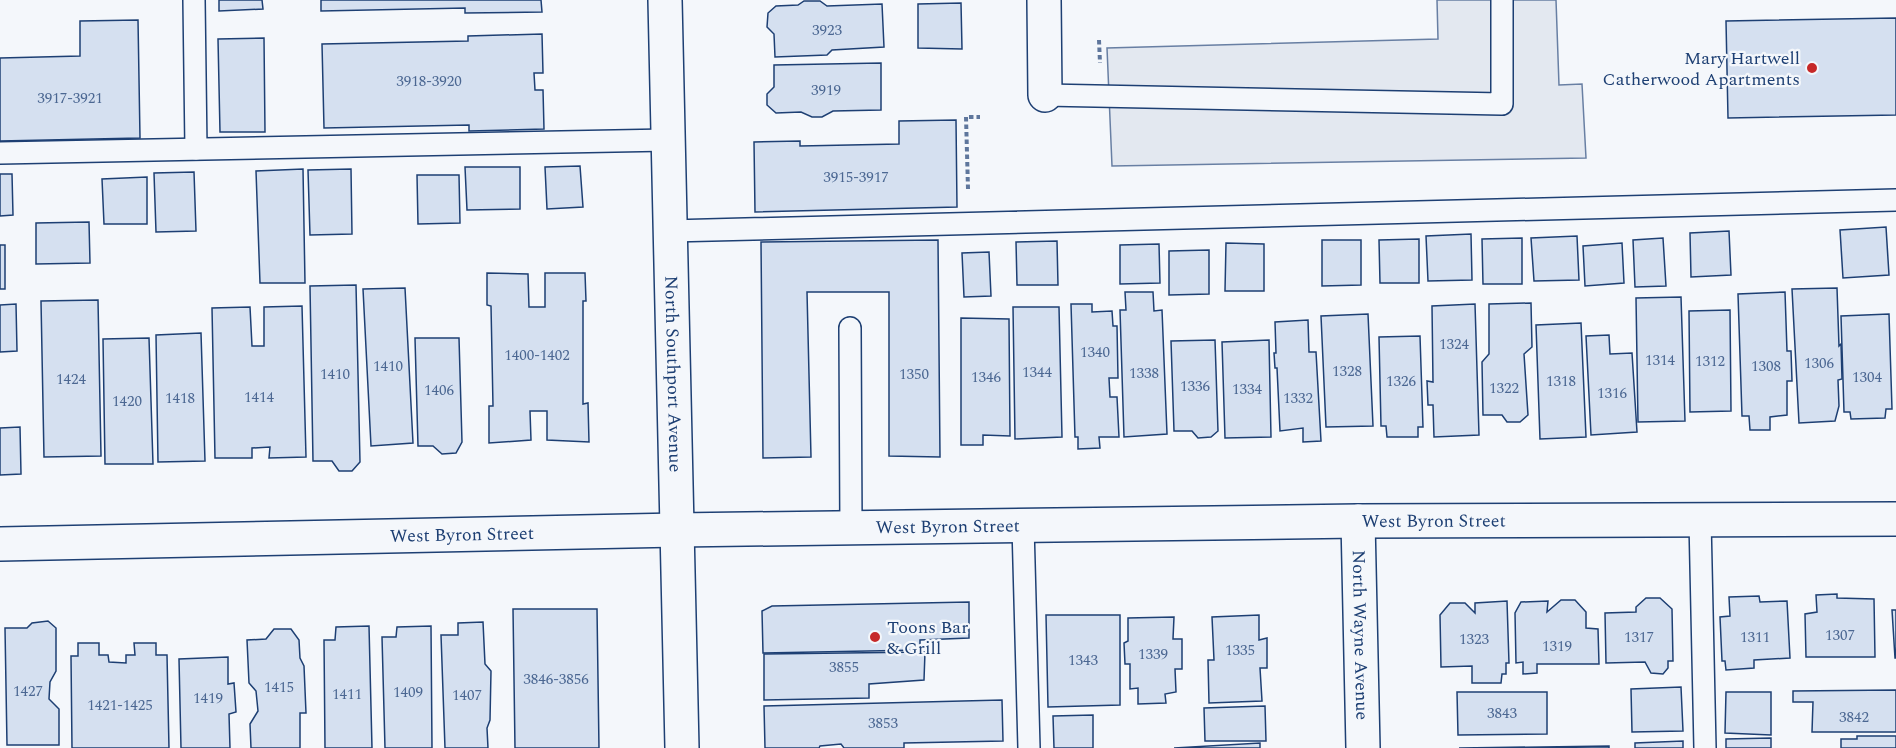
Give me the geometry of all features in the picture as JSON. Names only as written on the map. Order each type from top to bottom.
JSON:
[{"type":"street","name":"North Southport Avenue","points":[[665,0],[682,748]]},
{"type":"street","points":[[1044,0],[1045,95]]},
{"type":"street","name":"West Byron Street","points":[[0,544],[677,530],[1358,521],[1896,519]]},
{"type":"street","name":"North Wayne Avenue","points":[[1358,521],[1363,748]]},
{"type":"lane","points":[[194,0],[196,149]]},
{"type":"lane","points":[[1045,95],[1502,104],[1502,0]]},
{"type":"lane","points":[[0,153],[668,140]]},
{"type":"lane","points":[[670,231],[1896,200]]},
{"type":"lane","points":[[850,328],[851,528]]},
{"type":"lane","points":[[1701,520],[1706,748]]},
{"type":"lane","points":[[1023,526],[1029,748]]},
{"type":"path","points":[[968,224],[966,117],[980,117]]},
{"type":"shaded area","points":[[1437,0],[1556,0],[1559,85],[1582,84],[1586,158],[1112,166],[1107,48],[1438,39]]},
{"type":"building","points":[[219,0],[262,0],[263,9],[219,11]]},
{"type":"building","points":[[321,0],[541,0],[542,12],[465,13],[465,8],[321,11]]},
{"type":"building","points":[[804,1],[820,1],[827,6],[882,4],[884,47],[832,50],[827,55],[775,57],[774,34],[767,27],[768,13],[776,6],[798,5]]},
{"type":"building","points":[[961,3],[962,49],[918,48],[918,4]]},
{"type":"building","name":"Mary Hartwell Catherwood Apartments","points":[[1896,18],[1896,115],[1728,118],[1726,21]]},
{"type":"building","points":[[138,20],[140,138],[0,141],[0,58],[80,56],[80,21]]},
{"type":"building","points":[[542,34],[543,73],[534,73],[535,90],[543,90],[544,129],[469,131],[469,125],[324,128],[322,44],[468,41],[468,36]]},
{"type":"building","points":[[264,38],[265,132],[220,132],[218,39]]},
{"type":"building","points":[[881,63],[881,110],[833,111],[822,117],[812,117],[801,112],[776,113],[767,105],[767,94],[774,87],[774,65]]},
{"type":"building","points":[[956,120],[957,207],[755,212],[754,142],[800,141],[800,146],[899,144],[899,121]]},
{"type":"building","points":[[580,166],[583,207],[547,209],[545,167]]},
{"type":"building","points":[[465,167],[520,167],[520,209],[467,210]]},
{"type":"building","points":[[303,169],[305,283],[260,283],[256,171]]},
{"type":"building","points":[[351,169],[352,234],[310,235],[308,170]]},
{"type":"building","points":[[194,172],[196,231],[156,232],[154,173]]},
{"type":"building","points":[[0,174],[12,174],[13,215],[0,216]]},
{"type":"building","points":[[417,175],[459,175],[460,223],[418,224]]},
{"type":"building","points":[[147,177],[147,224],[104,224],[102,179]]},
{"type":"building","points":[[89,222],[90,263],[36,264],[36,223]]},
{"type":"building","points":[[1886,227],[1889,275],[1843,278],[1840,230]]},
{"type":"building","points":[[1729,231],[1731,275],[1691,277],[1690,233]]},
{"type":"building","points":[[1471,234],[1472,280],[1428,281],[1426,236]]},
{"type":"building","points":[[1577,236],[1579,280],[1534,281],[1531,238]]},
{"type":"building","points":[[1522,238],[1522,284],[1483,284],[1482,239]]},
{"type":"building","points":[[1663,238],[1666,286],[1635,287],[1633,240]]},
{"type":"building","points":[[1419,239],[1419,283],[1380,283],[1379,240]]},
{"type":"building","points":[[938,240],[940,457],[889,456],[889,292],[807,292],[811,457],[763,458],[761,242]]},
{"type":"building","points":[[1322,240],[1361,240],[1361,285],[1322,286]]},
{"type":"building","points":[[1057,241],[1058,285],[1017,285],[1016,242]]},
{"type":"building","points":[[1226,243],[1264,244],[1264,291],[1225,291]]},
{"type":"building","points":[[1622,243],[1624,283],[1585,286],[1583,246]]},
{"type":"building","points":[[1159,244],[1160,283],[1120,284],[1120,245]]},
{"type":"building","points":[[0,245],[5,245],[5,289],[0,289]]},
{"type":"building","points":[[1209,250],[1209,294],[1169,295],[1169,251]]},
{"type":"building","points":[[989,252],[991,296],[964,297],[962,253]]},
{"type":"building","points":[[487,273],[528,274],[529,307],[545,307],[545,273],[585,273],[583,404],[588,403],[589,442],[547,440],[547,411],[530,411],[531,440],[489,443],[489,406],[493,406],[491,306],[487,305]]},
{"type":"building","points":[[356,285],[360,462],[352,471],[339,471],[332,461],[313,461],[310,286]]},
{"type":"building","points":[[405,288],[413,443],[371,446],[363,289]]},
{"type":"building","points":[[1837,288],[1842,379],[1838,380],[1839,406],[1835,421],[1799,423],[1792,289]]},
{"type":"building","points":[[1125,292],[1153,292],[1154,311],[1162,310],[1167,434],[1124,437],[1120,310],[1126,310]]},
{"type":"building","points":[[1785,292],[1787,351],[1791,351],[1792,381],[1787,381],[1787,415],[1770,417],[1770,430],[1750,430],[1749,416],[1742,416],[1738,294]]},
{"type":"building","points":[[1681,297],[1685,421],[1638,422],[1636,298]]},
{"type":"building","points":[[98,300],[101,456],[44,457],[41,301]]},
{"type":"building","points":[[1531,303],[1532,347],[1524,354],[1528,415],[1520,422],[1507,422],[1502,415],[1483,415],[1482,362],[1489,354],[1489,304]]},
{"type":"building","points":[[16,304],[17,351],[0,352],[0,305]]},
{"type":"building","points":[[1071,304],[1092,304],[1092,312],[1112,311],[1113,326],[1117,326],[1118,378],[1109,378],[1110,397],[1117,397],[1119,437],[1099,437],[1100,448],[1078,449],[1078,437],[1075,437]]},
{"type":"building","points":[[1475,304],[1479,435],[1434,437],[1433,405],[1428,405],[1427,381],[1433,382],[1432,306]]},
{"type":"building","points":[[302,306],[306,457],[269,458],[270,447],[252,448],[252,458],[215,458],[212,308],[250,307],[252,346],[264,346],[264,307]]},
{"type":"building","points":[[1013,307],[1059,307],[1062,437],[1015,439]]},
{"type":"building","points":[[1730,310],[1731,411],[1690,412],[1689,311]]},
{"type":"building","points":[[1368,314],[1373,426],[1326,427],[1321,316]]},
{"type":"building","points":[[1889,314],[1892,409],[1886,409],[1885,418],[1851,419],[1850,412],[1844,412],[1841,316]]},
{"type":"building","points":[[961,318],[1009,319],[1010,436],[983,435],[983,445],[961,445]]},
{"type":"building","points":[[1308,320],[1309,352],[1316,352],[1321,441],[1303,442],[1303,428],[1280,431],[1277,368],[1275,368],[1274,353],[1276,353],[1275,322]]},
{"type":"building","points":[[1581,323],[1586,437],[1540,439],[1536,325]]},
{"type":"building","points":[[201,333],[205,461],[158,462],[156,335]]},
{"type":"building","points":[[1609,335],[1610,354],[1632,353],[1637,432],[1591,435],[1586,336]]},
{"type":"building","points":[[1420,336],[1423,427],[1418,427],[1418,437],[1387,437],[1386,426],[1381,426],[1379,337]]},
{"type":"building","points":[[149,338],[153,464],[105,464],[103,339]]},
{"type":"building","points":[[415,338],[459,338],[462,442],[456,453],[442,454],[433,446],[418,446]]},
{"type":"building","points":[[1215,340],[1218,431],[1211,437],[1198,438],[1192,431],[1174,431],[1171,341]]},
{"type":"building","points":[[1269,340],[1271,437],[1225,438],[1222,342]]},
{"type":"building","points":[[20,427],[21,474],[0,475],[0,428]]},
{"type":"building","points":[[1837,594],[1837,598],[1874,599],[1875,657],[1806,657],[1805,614],[1817,612],[1816,595]]},
{"type":"building","points":[[1759,596],[1760,602],[1787,601],[1790,658],[1754,660],[1754,668],[1726,670],[1725,661],[1722,661],[1720,617],[1730,616],[1729,597]]},
{"type":"building","points":[[1646,598],[1660,598],[1672,609],[1673,661],[1668,661],[1668,668],[1663,674],[1651,673],[1645,662],[1606,663],[1605,613],[1636,612],[1636,607]]},
{"type":"building","points":[[1561,600],[1575,600],[1586,612],[1586,628],[1598,629],[1599,664],[1537,664],[1537,673],[1523,674],[1523,662],[1516,663],[1515,613],[1521,602],[1548,601],[1547,612]]},
{"type":"building","points":[[1507,601],[1509,663],[1506,663],[1506,674],[1502,674],[1501,683],[1472,683],[1472,666],[1441,667],[1440,615],[1450,603],[1465,603],[1475,613],[1475,603]]},
{"type":"building","points":[[969,602],[969,638],[920,640],[920,650],[763,653],[762,611],[772,606]]},
{"type":"building","points":[[513,609],[597,609],[599,748],[515,748]]},
{"type":"building","points":[[1892,610],[1896,610],[1896,658],[1895,658]]},
{"type":"building","points":[[1046,615],[1120,615],[1120,705],[1048,707]]},
{"type":"building","points":[[1259,615],[1259,640],[1267,638],[1267,668],[1260,668],[1262,701],[1209,703],[1208,660],[1214,660],[1212,617]]},
{"type":"building","points":[[1174,617],[1173,639],[1182,639],[1182,669],[1175,669],[1176,692],[1165,694],[1166,703],[1138,704],[1138,688],[1130,689],[1130,664],[1125,664],[1124,643],[1128,641],[1128,618]]},
{"type":"building","points":[[48,621],[56,628],[56,671],[50,682],[49,699],[59,709],[59,745],[7,745],[5,628],[27,628],[32,623]]},
{"type":"building","points":[[483,622],[485,664],[491,671],[488,748],[445,748],[441,635],[458,635],[458,623]]},
{"type":"building","points":[[369,626],[372,748],[325,748],[324,640],[335,640],[336,627]]},
{"type":"building","points":[[431,626],[432,748],[385,748],[382,637],[396,637],[397,627]]},
{"type":"building","points":[[274,629],[291,629],[299,640],[300,658],[304,666],[306,713],[300,713],[300,748],[251,748],[250,724],[258,711],[256,691],[249,683],[247,640],[266,639]]},
{"type":"building","points":[[78,643],[99,643],[99,655],[108,655],[109,662],[126,663],[126,655],[135,655],[134,643],[156,643],[156,655],[167,655],[169,748],[72,748],[71,656],[78,656]]},
{"type":"building","points":[[925,652],[924,680],[869,684],[869,698],[764,700],[764,654]]},
{"type":"building","points":[[228,657],[228,684],[234,683],[236,712],[229,714],[230,748],[181,748],[179,659]]},
{"type":"building","points":[[1681,687],[1683,731],[1632,732],[1631,689]]},
{"type":"building","points":[[1896,690],[1896,732],[1812,732],[1813,702],[1793,702],[1793,691]]},
{"type":"building","points":[[1457,692],[1547,692],[1547,734],[1458,735]]},
{"type":"building","points":[[1726,692],[1771,692],[1771,735],[1725,733]]},
{"type":"building","points":[[1002,700],[1003,741],[904,743],[904,748],[844,748],[841,744],[819,748],[765,748],[764,706]]},
{"type":"building","points":[[1265,706],[1266,741],[1205,741],[1204,708]]},
{"type":"building","points":[[1093,715],[1093,748],[1054,748],[1053,716]]},
{"type":"building","points":[[1857,736],[1896,736],[1896,748],[1841,748],[1841,739],[1857,739]]},
{"type":"building","points":[[1771,738],[1771,748],[1726,748],[1726,739]]},
{"type":"building","points":[[1683,741],[1683,748],[1635,748],[1635,743]]},
{"type":"building","points":[[1260,743],[1260,748],[1174,748]]},
{"type":"building","points":[[1609,746],[1609,748],[1459,748]]},
{"type":"place","name":"Mary Hartwell Catherwood Apartments","points":[[1812,68]]},
{"type":"place","name":"Toons Bar & Grill","points":[[875,637]]}]
